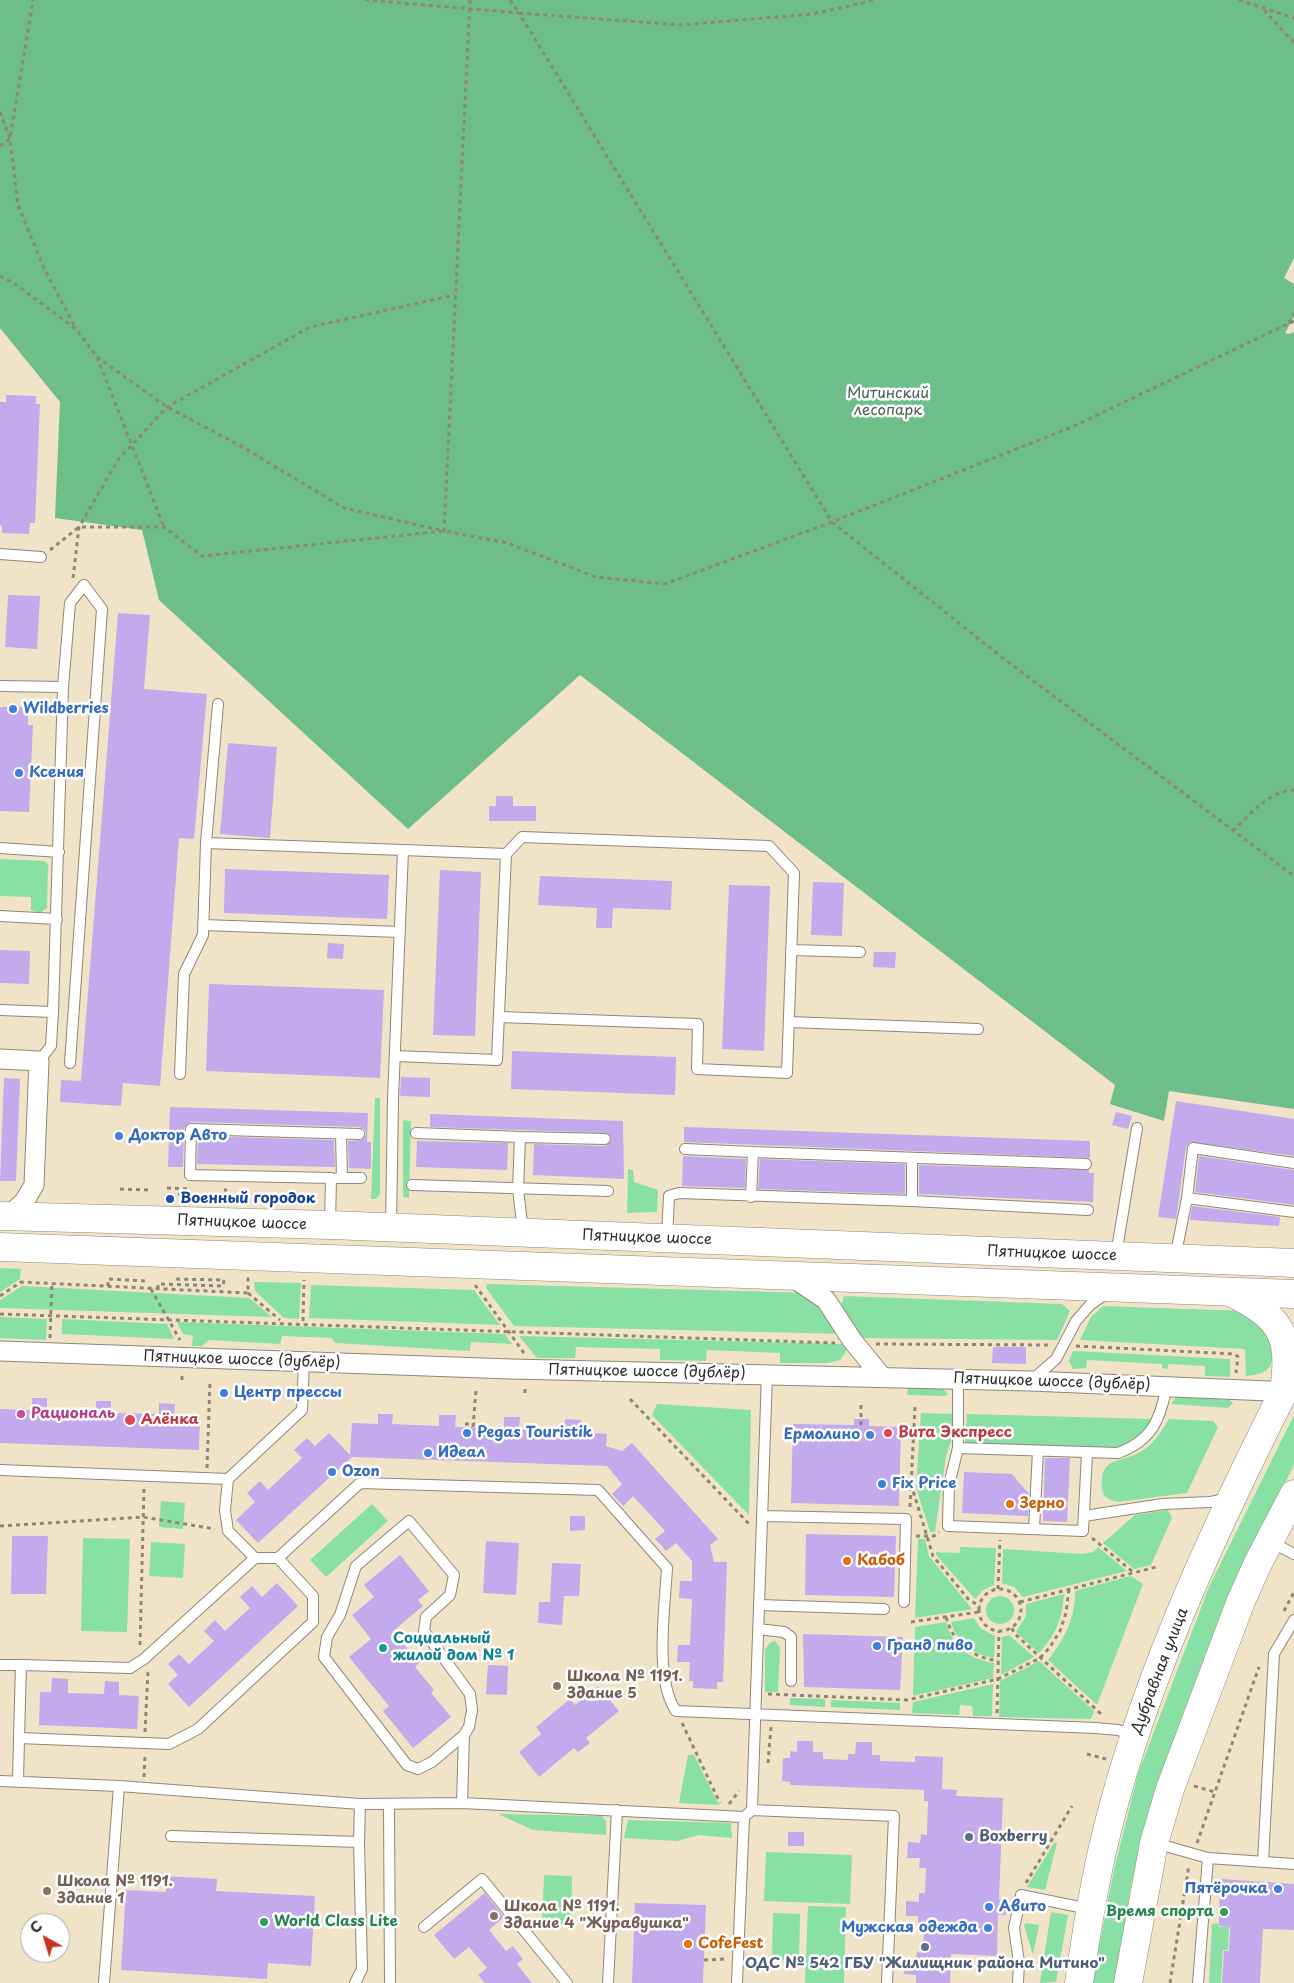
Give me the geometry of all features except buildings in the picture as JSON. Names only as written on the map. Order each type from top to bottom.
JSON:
[{"type":"main road","name":"Пятницкое шоссе","points":[[4,1216],[330,1225],[1294,1263]]},
{"type":"main road","points":[[0,1247],[1112,1289],[1294,1294]]},
{"type":"main road","name":"Дубравная улица","points":[[1079,1983],[1101,1855],[1136,1735],[1182,1612],[1233,1496],[1291,1387],[1284,1339],[1276,1324],[1262,1310],[1230,1292]]},
{"type":"main road","points":[[1128,1983],[1154,1843],[1172,1784],[1241,1601],[1269,1541],[1294,1494]]},
{"type":"street","points":[[0,1059],[39,1061],[34,1185],[24,1202],[4,1216]]},
{"type":"street","points":[[34,1185],[44,1203],[62,1218]]},
{"type":"street","points":[[788,1276],[826,1300],[855,1343],[882,1377]]},
{"type":"street","name":"Пятницкое шоссе (дублёр)","points":[[0,1351],[304,1362],[1234,1388],[1291,1387]]},
{"type":"lane","points":[[0,554],[41,557]]},
{"type":"lane","points":[[39,1061],[51,1046],[64,687],[70,603],[84,585],[102,609],[70,1063]]},
{"type":"lane","points":[[0,686],[64,687]]},
{"type":"lane","points":[[180,1074],[184,974],[203,935],[206,843],[218,704]]},
{"type":"lane","points":[[395,1056],[497,1060],[506,854],[522,837],[769,846],[794,873],[786,1073],[697,1070],[698,1024],[499,1016]]},
{"type":"lane","points":[[206,843],[506,854]]},
{"type":"lane","points":[[0,848],[59,852]]},
{"type":"lane","points":[[391,1228],[403,850]]},
{"type":"lane","points":[[0,916],[57,919]]},
{"type":"lane","points":[[203,925],[400,932]]},
{"type":"lane","points":[[791,950],[860,952]]},
{"type":"lane","points":[[0,1010],[53,1012]]},
{"type":"lane","points":[[789,1022],[978,1029]]},
{"type":"lane","points":[[1116,1256],[1136,1128]]},
{"type":"lane","points":[[359,1134],[191,1129],[190,1175],[360,1178]]},
{"type":"lane","points":[[416,1133],[604,1138]]},
{"type":"lane","points":[[341,1134],[342,1178]]},
{"type":"lane","points":[[520,1137],[518,1189],[523,1233]]},
{"type":"lane","points":[[1175,1258],[1187,1198],[1193,1148],[1294,1163]]},
{"type":"lane","points":[[685,1150],[1086,1164]]},
{"type":"lane","points":[[751,1197],[753,1152]]},
{"type":"lane","points":[[912,1158],[912,1201]]},
{"type":"lane","points":[[330,1225],[331,1178]]},
{"type":"lane","points":[[412,1185],[608,1190]]},
{"type":"lane","points":[[667,1239],[669,1196],[679,1193],[751,1197],[912,1201],[1088,1210]]},
{"type":"lane","points":[[1187,1198],[1294,1212]]},
{"type":"lane","points":[[1030,1381],[1056,1359],[1076,1320],[1090,1305],[1112,1289]]},
{"type":"lane","points":[[255,1558],[228,1531],[224,1510],[228,1479],[302,1410],[304,1362]]},
{"type":"lane","points":[[737,1983],[755,1714],[759,1605],[757,1517],[767,1374]]},
{"type":"lane","points":[[958,1379],[958,1448],[950,1485],[948,1526],[1083,1531],[1087,1454]]},
{"type":"lane","points":[[958,1448],[1087,1454],[1118,1453],[1133,1448],[1147,1435],[1161,1415],[1166,1386]]},
{"type":"lane","points":[[1034,1529],[1038,1451]]},
{"type":"lane","points":[[0,1470],[228,1479]]},
{"type":"lane","points":[[0,1665],[130,1668],[144,1659],[255,1558],[278,1558],[360,1483],[598,1490],[667,1568],[663,1669],[668,1700],[676,1711],[1118,1730],[1136,1735]]},
{"type":"lane","points":[[1084,1516],[1162,1504],[1210,1502],[1233,1496]]},
{"type":"lane","points":[[757,1517],[906,1519],[904,1602]]},
{"type":"lane","points":[[462,1803],[464,1735],[469,1727],[472,1710],[470,1694],[424,1631],[426,1617],[450,1595],[454,1575],[409,1521],[356,1566],[340,1615],[327,1637],[324,1657],[407,1765],[418,1769],[432,1762],[464,1735]]},
{"type":"lane","points":[[1269,1541],[1294,1554]]},
{"type":"lane","points":[[19,1738],[169,1744],[198,1729],[313,1622],[313,1596],[278,1558]]},
{"type":"lane","points":[[759,1605],[884,1609]]},
{"type":"lane","points":[[1263,1862],[1274,1654],[1294,1620]]},
{"type":"lane","points":[[758,1629],[784,1632],[791,1637],[791,1681]]},
{"type":"lane","points":[[18,1781],[21,1665]]},
{"type":"lane","points":[[0,1781],[118,1786],[360,1804],[462,1803],[748,1814],[894,1816],[887,1983]]},
{"type":"lane","points":[[104,1983],[118,1786]]},
{"type":"lane","points":[[355,1983],[362,1969],[360,1804]]},
{"type":"lane","points":[[389,1805],[390,1983]]},
{"type":"lane","points":[[608,1983],[617,1810]]},
{"type":"lane","points":[[171,1836],[359,1842]]},
{"type":"lane","points":[[1154,1843],[1208,1858],[1294,1864]]},
{"type":"lane","points":[[1198,1983],[1208,1858]]},
{"type":"lane","points":[[424,1927],[482,1880],[567,1983]]},
{"type":"lane","points":[[1018,1983],[1019,1962],[1014,1928],[1021,1895],[1091,1909]]},
{"type":"path","points":[[0,146],[10,139],[33,0]]},
{"type":"path","points":[[365,0],[469,10],[681,25],[813,14],[876,0]]},
{"type":"path","points":[[444,531],[470,0]]},
{"type":"path","points":[[510,0],[832,522],[1000,655],[1294,876]]},
{"type":"path","points":[[1239,0],[1264,10],[1294,18]]},
{"type":"path","points":[[1264,10],[1294,43]]},
{"type":"path","points":[[0,112],[10,139],[18,205],[44,268],[76,329],[97,357],[164,527],[202,556],[444,531]]},
{"type":"path","points":[[0,276],[15,284],[76,329]]},
{"type":"path","points":[[41,557],[79,527],[118,460],[167,407],[310,327],[455,295]]},
{"type":"path","points":[[1289,323],[1294,313]]},
{"type":"path","points":[[97,357],[167,407],[239,445],[344,508],[507,543],[596,577],[665,584],[832,522],[1072,427],[1294,321]]},
{"type":"path","points":[[79,527],[164,527]]},
{"type":"path","points":[[70,603],[79,527]]},
{"type":"path","points":[[1233,831],[1259,805],[1286,790],[1294,790]]},
{"type":"path","points":[[167,1188],[228,1190],[228,1195],[178,1194]]},
{"type":"path","points":[[120,1189],[150,1190]]},
{"type":"path","points":[[248,1293],[248,1275],[258,1276]]},
{"type":"path","points":[[108,1286],[108,1279],[146,1281]]},
{"type":"path","points":[[158,1289],[158,1284],[224,1286],[224,1280],[172,1279]]},
{"type":"path","points":[[295,1279],[314,1280]]},
{"type":"path","points":[[303,1321],[304,1280]]},
{"type":"path","points":[[0,1296],[21,1282],[248,1293],[280,1320]]},
{"type":"path","points":[[50,1342],[52,1284]]},
{"type":"path","points":[[474,1284],[526,1356]]},
{"type":"path","points":[[151,1288],[182,1346]]},
{"type":"path","points":[[0,1314],[855,1343],[1064,1345],[1235,1354],[1238,1357],[1234,1388]]},
{"type":"path","points":[[207,1478],[210,1381]]},
{"type":"path","points":[[465,1424],[474,1425],[476,1390]]},
{"type":"path","points":[[630,1399],[752,1527],[757,1517]]},
{"type":"path","points":[[861,1404],[861,1425]]},
{"type":"path","points":[[906,1519],[910,1505],[915,1406]]},
{"type":"path","points":[[144,1476],[140,1646],[148,1670]]},
{"type":"path","points":[[911,1484],[933,1556],[969,1600],[980,1606]]},
{"type":"path","points":[[0,1526],[143,1517],[228,1531]]},
{"type":"path","points":[[998,1589],[1000,1528]]},
{"type":"path","points":[[1083,1531],[1134,1573]]},
{"type":"path","points":[[918,1536],[934,1536]]},
{"type":"path","points":[[1020,1602],[1156,1567]]},
{"type":"path","points":[[998,1589],[1011,1592],[1020,1602],[1020,1616],[1012,1628],[999,1631],[986,1625],[979,1612],[980,1606],[988,1593],[998,1589]]},
{"type":"path","points":[[756,1693],[907,1700],[998,1679],[1040,1658],[1060,1631],[1066,1613],[1069,1589]]},
{"type":"path","points":[[1282,1615],[1294,1592]]},
{"type":"path","points":[[911,1622],[979,1612]]},
{"type":"path","points":[[946,1617],[956,1639],[966,1650],[979,1657],[998,1661]]},
{"type":"path","points":[[1012,1628],[1014,1633],[1101,1714]]},
{"type":"path","points":[[996,1724],[999,1631]]},
{"type":"path","points":[[1170,1983],[1187,1871],[1260,1665]]},
{"type":"path","points":[[676,1711],[722,1806],[732,1802],[739,1788]]},
{"type":"path","points":[[1087,1754],[1109,1760]]},
{"type":"path","points":[[1190,1785],[1215,1792]]},
{"type":"path","points":[[1021,1895],[1072,1806]]},
{"type":"path","points":[[704,1960],[728,1959]]},
{"type":"green space","name":"Митинский лесопарк","points":[[0,0],[1294,0],[1294,258],[1284,278],[1294,284],[1294,317],[1285,333],[1294,332],[1294,1109],[1169,1091],[1164,1121],[1110,1104],[1115,1085],[580,675],[408,829],[159,600],[142,530],[55,518],[60,402],[0,328]]},
{"type":"green space","points":[[0,859],[44,861],[48,864],[47,908],[40,913],[31,910],[31,897],[0,896]]},
{"type":"green space","points":[[375,1098],[380,1098],[380,1194],[376,1199],[371,1199]]},
{"type":"green space","points":[[403,1120],[411,1121],[409,1198],[403,1197]]},
{"type":"green space","points":[[628,1169],[633,1170],[634,1182],[658,1190],[657,1212],[627,1213]]},
{"type":"green space","points":[[0,1268],[21,1269],[20,1279],[0,1292]]},
{"type":"green space","points":[[254,1282],[301,1283],[299,1319],[284,1318],[255,1291]]},
{"type":"green space","points":[[487,1284],[811,1293],[842,1334],[514,1326],[486,1288]]},
{"type":"green space","points":[[311,1285],[474,1290],[500,1325],[309,1318]]},
{"type":"green space","points":[[22,1286],[249,1298],[272,1317],[0,1308],[0,1300]]},
{"type":"green space","points":[[844,1296],[1062,1304],[1070,1311],[1057,1340],[860,1338],[841,1306]]},
{"type":"green space","points":[[1103,1306],[1247,1311],[1274,1335],[1273,1358],[1268,1369],[1256,1375],[1246,1376],[1245,1349],[1080,1340],[1091,1317]]},
{"type":"green space","points":[[0,1317],[47,1319],[46,1340],[0,1338]]},
{"type":"green space","points":[[62,1319],[167,1324],[174,1339],[62,1334]]},
{"type":"green space","points":[[177,1322],[505,1334],[512,1344],[471,1342],[470,1351],[335,1343],[332,1338],[282,1336],[280,1344],[209,1340],[202,1346],[192,1346],[193,1336],[183,1334]]},
{"type":"green space","points":[[519,1336],[846,1344],[846,1351],[840,1360],[828,1363],[780,1363],[780,1353],[707,1350],[706,1361],[660,1360],[660,1349],[576,1347],[575,1358],[537,1358]]},
{"type":"green space","points":[[1073,1351],[1230,1359],[1230,1377],[1205,1376],[1205,1366],[1168,1364],[1168,1369],[1162,1368],[1162,1364],[1087,1360],[1086,1368],[1073,1369],[1069,1361]]},
{"type":"green space","points":[[908,1387],[942,1388],[948,1394],[945,1396],[907,1395]]},
{"type":"green space","points":[[1177,1396],[1230,1400],[1233,1403],[1228,1408],[1171,1404]]},
{"type":"green space","points":[[657,1404],[751,1410],[749,1515],[652,1415]]},
{"type":"green space","points":[[921,1413],[953,1414],[953,1435],[946,1456],[935,1532],[930,1532],[916,1487]]},
{"type":"green space","points":[[967,1414],[1151,1419],[1144,1431],[1134,1440],[1109,1450],[965,1443]]},
{"type":"green space","points":[[1294,1415],[1294,1465],[1227,1597],[1162,1771],[1143,1833],[1131,1885],[1115,1983],[1092,1983],[1114,1870],[1138,1774],[1209,1587]]},
{"type":"green space","points":[[1169,1419],[1213,1421],[1218,1427],[1187,1493],[1118,1502],[1107,1498],[1102,1488],[1102,1477],[1105,1470],[1115,1461],[1137,1454],[1149,1446]]},
{"type":"green space","points":[[161,1501],[185,1503],[183,1529],[159,1527]]},
{"type":"green space","points":[[372,1504],[388,1521],[326,1577],[310,1560]]},
{"type":"green space","points":[[1168,1510],[1172,1518],[1151,1565],[1134,1569],[1103,1543],[1135,1515]]},
{"type":"green space","points":[[83,1538],[130,1539],[127,1632],[81,1631]]},
{"type":"green space","points":[[918,1539],[925,1539],[929,1556],[972,1609],[915,1618]]},
{"type":"green space","points":[[151,1542],[185,1544],[183,1578],[149,1576]]},
{"type":"green space","points":[[960,1547],[996,1548],[994,1585],[983,1590],[975,1599],[936,1555],[936,1552],[960,1553]]},
{"type":"green space","points":[[1098,1547],[1127,1571],[1023,1597],[1014,1587],[1002,1583],[1003,1549],[1083,1554],[1093,1552]]},
{"type":"green space","points":[[1131,1576],[1143,1584],[1097,1705],[1048,1660],[1068,1628],[1075,1601],[1075,1591]]},
{"type":"green space","points":[[1064,1594],[1060,1619],[1050,1640],[1039,1653],[1016,1632],[1026,1616],[1026,1604]]},
{"type":"green space","points":[[1000,1596],[1010,1600],[1014,1610],[1010,1620],[1000,1624],[990,1620],[986,1610],[990,1600]]},
{"type":"green space","points":[[974,1618],[980,1628],[995,1636],[994,1658],[979,1654],[962,1642],[951,1622]]},
{"type":"green space","points":[[946,1622],[953,1638],[963,1650],[977,1658],[994,1663],[993,1678],[913,1696],[915,1627]]},
{"type":"green space","points":[[1009,1635],[1034,1657],[1001,1675],[1002,1637]]},
{"type":"green space","points":[[775,1641],[780,1648],[778,1692],[765,1692],[765,1649],[771,1642]]},
{"type":"green space","points":[[1039,1661],[1094,1711],[1091,1719],[999,1717],[1000,1681]]},
{"type":"green space","points":[[993,1684],[992,1716],[973,1716],[972,1706],[960,1705],[959,1715],[912,1713],[913,1702]]},
{"type":"green space","points":[[790,1698],[825,1699],[825,1707],[790,1705]]},
{"type":"green space","points":[[831,1700],[900,1703],[900,1710],[831,1707]]},
{"type":"green space","points":[[688,1755],[694,1755],[719,1805],[679,1803]]},
{"type":"green space","points":[[498,1814],[602,1816],[606,1821],[606,1835],[533,1830]]},
{"type":"green space","points":[[628,1820],[731,1823],[732,1838],[699,1835],[677,1841],[624,1838]]},
{"type":"green space","points":[[1054,1843],[1057,1843],[1045,1890],[1027,1887]]},
{"type":"green space","points":[[766,1852],[852,1855],[850,1904],[764,1901]]},
{"type":"green space","points":[[544,1875],[572,1876],[571,1926],[542,1925]]},
{"type":"green space","points":[[808,1906],[846,1907],[844,1983],[805,1983]]},
{"type":"green space","points":[[1051,1912],[1068,1915],[1056,1982],[1040,1983]]},
{"type":"green space","points":[[773,1913],[800,1914],[799,1961],[772,1960]]},
{"type":"green space","points":[[1026,1923],[1039,1925],[1033,1955],[1024,1925]]},
{"type":"green space","points":[[1218,1923],[1219,1927],[1229,1927],[1228,1950],[1223,1950],[1221,1983],[1209,1983],[1212,1924]]},
{"type":"place","name":"Wildberries","points":[[13,709]]},
{"type":"place","name":"Ксения","points":[[19,773]]},
{"type":"place","name":"Доктор Авто","points":[[119,1136]]},
{"type":"place","name":"Военный городок","points":[[170,1199]]},
{"type":"place","name":"Центр прессы","points":[[224,1393]]},
{"type":"place","name":"Рациональ","points":[[21,1414]]},
{"type":"place","name":"Алёнка","points":[[130,1420]]},
{"type":"place","name":"Pegas Touristik","points":[[467,1433]]},
{"type":"place","name":"Вита Экспресс","points":[[888,1433]]},
{"type":"place","name":"Ермолино","points":[[870,1435]]},
{"type":"place","name":"Идеал","points":[[428,1453]]},
{"type":"place","name":"Ozon","points":[[332,1472]]},
{"type":"place","name":"Fix Price","points":[[882,1484]]},
{"type":"place","name":"Зерно","points":[[1010,1504]]},
{"type":"place","name":"Кабоб","points":[[847,1561]]},
{"type":"place","name":"Гранд пиво","points":[[877,1646]]},
{"type":"place","name":"Социальный жилой дом № 1","points":[[383,1648]]},
{"type":"place","name":"Школа № 1191. Здание 5","points":[[557,1686]]},
{"type":"place","name":"Boxberry","points":[[969,1837]]},
{"type":"place","name":"Пятёрочка","points":[[1278,1889]]},
{"type":"place","name":"Школа № 1191. Здание 1","points":[[47,1891]]},
{"type":"place","name":"Авито","points":[[989,1907]]},
{"type":"place","name":"Время спорта","points":[[1224,1912]]},
{"type":"place","name":"Школа № 1191. Здание 4 \"Журавушка\"","points":[[494,1916]]},
{"type":"place","name":"World Class Lite","points":[[264,1922]]},
{"type":"place","name":"Мужская одежда","points":[[988,1928]]},
{"type":"place","name":"CofeFest","points":[[688,1944]]},
{"type":"place","name":"ОДС № 542 ГБУ \"Жилищник района Митино\"","points":[[925,1947]]}]
